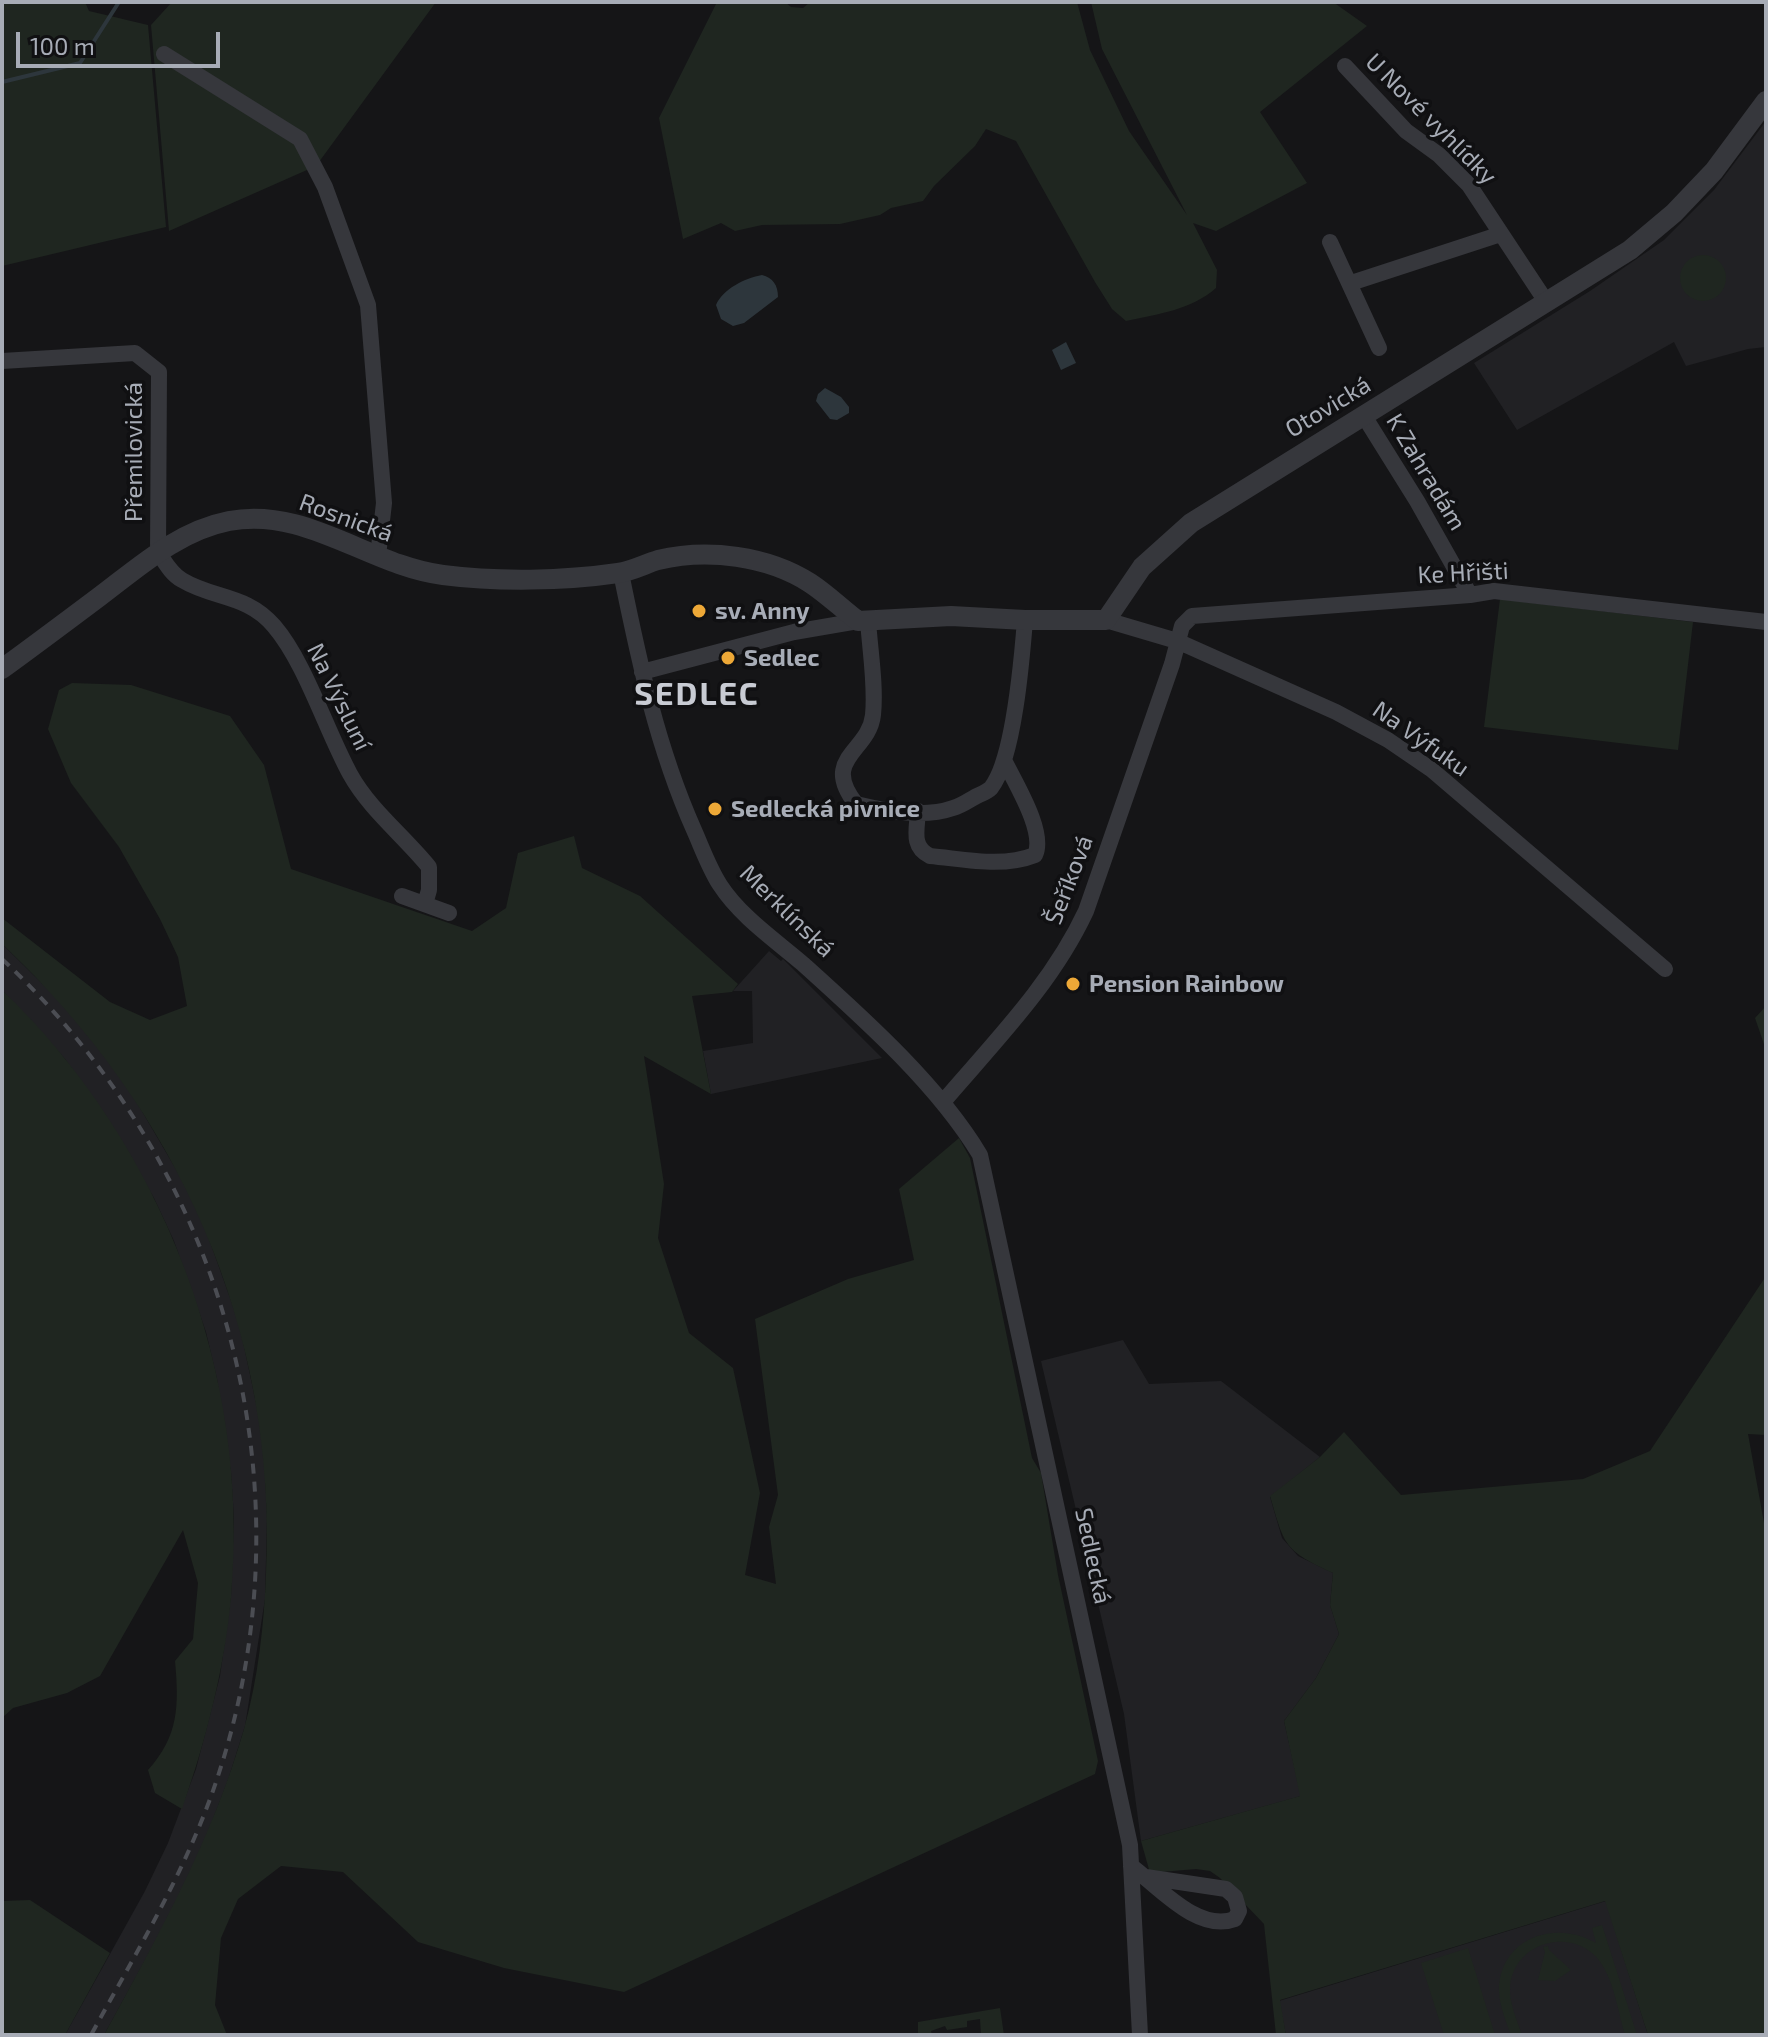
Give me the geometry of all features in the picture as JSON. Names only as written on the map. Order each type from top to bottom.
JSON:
[{"type":"street","points":[[164,54],[300,139],[325,187],[368,305],[384,503],[378,556]]},
{"type":"street","name":"U Nové vyhlídky","points":[[1345,66],[1406,131],[1439,155],[1469,185],[1547,303]]},
{"type":"street","name":"Otovická","points":[[1106,620],[1142,567],[1191,523],[1630,250],[1674,213],[1714,171],[1766,101]]},
{"type":"street","points":[[1351,283],[1501,234]]},
{"type":"street","points":[[1330,242],[1379,348]]},
{"type":"street","name":"Přemilovická","points":[[2,361],[135,353],[159,372],[158,552]]},
{"type":"street","name":"K Zahradám","points":[[1364,416],[1470,595]]},
{"type":"street","name":"Rosnická","points":[[2,669],[158,552],[198,530],[231,520],[270,520],[309,528],[420,572],[467,577],[548,578],[621,573]]},
{"type":"street","name":"Na Výsluní","points":[[158,552],[182,581],[240,602],[260,612],[275,627],[296,662],[356,783],[373,807],[429,867],[429,890],[425,904]]},
{"type":"street","points":[[621,573],[660,560],[715,555],[746,558],[775,565],[810,583],[863,621],[873,718],[845,765],[843,782],[856,804],[918,811],[953,808],[990,790],[1004,760],[1019,678],[1025,620]]},
{"type":"street","name":"Merklínská","points":[[621,573],[665,759],[720,884],[735,904],[847,1004],[943,1102]]},
{"type":"street","name":"Ke Hřišti","points":[[1177,641],[1182,626],[1192,616],[1494,591],[1766,622]]},
{"type":"street","points":[[642,672],[794,632],[863,621],[951,616],[1106,620]]},
{"type":"street","name":"Na Výfuku","points":[[1106,620],[1177,641],[1336,712],[1388,740],[1432,770],[1665,969]]},
{"type":"street","name":"Šeříková","points":[[943,1102],[1044,983],[1070,943],[1086,911],[1172,664],[1177,641]]},
{"type":"street","points":[[918,811],[916,842],[920,851],[930,856],[1002,863],[1021,861],[1035,855],[1038,848],[1036,831],[1004,760]]},
{"type":"street","points":[[402,896],[449,913]]},
{"type":"street","name":"Sedlecká","points":[[943,1102],[961,1123],[980,1155],[1130,1845],[1140,2035]]},
{"type":"street","points":[[1131,1866],[1201,1919],[1224,1923],[1235,1919],[1239,1911],[1235,1897],[1226,1889],[1146,1877]]},
{"type":"shaded area","points":[[2,2],[85,2],[89,11],[148,25],[166,227],[2,266]]},
{"type":"shaded area","points":[[172,2],[436,2],[316,166],[169,231],[151,25]]},
{"type":"shaded area","points":[[717,2],[785,2],[791,7],[803,8],[810,2],[1077,2],[1090,50],[1129,131],[1187,215],[1102,49],[1091,2],[1333,2],[1367,26],[1260,112],[1307,183],[1216,231],[1193,223],[1217,270],[1216,288],[1185,306],[1126,321],[1112,309],[1095,282],[1016,141],[986,129],[975,146],[923,201],[840,224],[762,225],[735,231],[721,223],[683,239],[659,118]]},
{"type":"shaded area","points":[[1766,121],[1766,347],[1686,366],[1674,342],[1517,430],[1474,363],[1590,291],[1664,240],[1714,190]]},
{"type":"shaded area","points":[[1703,255],[1720,261],[1726,278],[1720,295],[1703,301],[1686,295],[1680,278],[1686,261]]},
{"type":"shaded area","points":[[762,275],[774,283],[778,297],[744,323],[733,326],[721,319],[716,305],[719,299],[729,289]]},
{"type":"shaded area","points":[[1066,342],[1076,363],[1061,370],[1052,350]]},
{"type":"shaded area","points":[[825,388],[841,397],[849,407],[849,413],[837,420],[830,419],[816,401]]},
{"type":"shaded area","points":[[1500,599],[1693,622],[1678,750],[1484,727]]},
{"type":"shaded area","points":[[72,683],[131,685],[230,716],[264,765],[291,869],[472,931],[506,908],[518,853],[574,836],[582,868],[640,896],[738,984],[732,992],[692,996],[711,1094],[644,1056],[664,1184],[658,1238],[689,1333],[733,1368],[760,1493],[745,1575],[776,1584],[769,1527],[778,1495],[755,1319],[848,1279],[914,1260],[899,1189],[959,1138],[970,1158],[1032,1458],[1041,1473],[1058,1575],[1098,1761],[1095,1774],[624,1992],[504,1968],[418,1942],[343,1872],[281,1866],[238,1899],[221,1938],[215,2005],[227,2035],[104,2035],[200,1848],[244,1729],[257,1671],[264,1613],[265,1484],[255,1396],[234,1311],[204,1230],[166,1152],[119,1078],[64,1008],[2,944],[2,918],[110,1002],[150,1020],[187,1006],[178,957],[160,919],[119,847],[71,783],[48,729],[59,690]]},
{"type":"shaded area","points":[[2,944],[67,1008],[92,1038],[133,1096],[184,1183],[205,1228],[239,1323],[260,1422],[265,1470],[265,1599],[245,1726],[199,1856],[104,2035],[65,2035],[145,1891],[168,1843],[196,1769],[220,1676],[231,1596],[234,1518],[231,1473],[217,1379],[206,1332],[174,1241],[154,1198],[105,1115],[65,1059],[2,990]]},
{"type":"shaded area","points":[[769,951],[781,961],[783,959],[882,1058],[711,1094],[703,1051],[753,1043],[752,991],[733,991]]},
{"type":"shaded area","points":[[2,990],[59,1051],[109,1119],[151,1192],[185,1268],[210,1349],[227,1431],[234,1514],[231,1598],[213,1705],[182,1809],[155,1793],[148,1770],[166,1745],[175,1719],[175,1661],[193,1639],[198,1583],[183,1530],[100,1676],[67,1693],[13,1708],[2,1718]]},
{"type":"shaded area","points":[[1766,1006],[1766,1050],[1755,1018]]},
{"type":"shaded area","points":[[1766,1276],[1766,1435],[1748,1434],[1766,1534],[1766,2035],[1648,2035],[1605,1901],[1280,2000],[1286,2035],[1276,2035],[1264,1924],[1210,1871],[1196,1869],[1150,1873],[1141,1841],[1300,1796],[1284,1721],[1316,1678],[1339,1634],[1330,1605],[1333,1573],[1295,1552],[1289,1545],[1279,1526],[1270,1496],[1320,1457],[1344,1432],[1401,1495],[1583,1479],[1650,1451]]},
{"type":"shaded area","points":[[1123,1340],[1149,1384],[1221,1381],[1320,1457],[1270,1497],[1282,1538],[1298,1556],[1333,1573],[1330,1605],[1339,1634],[1316,1678],[1284,1721],[1301,1796],[1141,1841],[1124,1714],[1041,1361]]},
{"type":"shaded area","points":[[30,1900],[110,1953],[65,2035],[2,2035],[2,1901]]},
{"type":"shaded area","points":[[1606,1901],[1648,2035],[1286,2035],[1279,2001]]},
{"type":"shaded area","points":[[1602,1925],[1637,2035],[1625,2035],[1612,1986],[1598,1959],[1573,1943],[1559,1942],[1532,1950],[1521,1959],[1513,1972],[1511,1999],[1522,2035],[1511,2035],[1502,2010],[1499,1985],[1503,1968],[1511,1955],[1522,1944],[1549,1933],[1581,1936],[1596,1943],[1592,1928]]},
{"type":"shaded area","points":[[1548,1946],[1571,1970],[1555,1981],[1538,1980],[1545,1952],[1543,1947]]},
{"type":"shaded area","points":[[1468,1948],[1495,2035],[1444,2035],[1421,1963]]},
{"type":"shaded area","points":[[1000,2008],[1004,2035],[981,2035],[980,2019],[967,2021],[967,2027],[947,2030],[945,2026],[931,2031],[932,2035],[918,2035],[918,2022]]},
{"type":"waterway","points":[[2,82],[80,63],[119,2]]},
{"type":"railway","points":[[2,959],[79,1042],[143,1133],[194,1232],[230,1336],[251,1444],[256,1554],[245,1666],[218,1776],[177,1876],[91,2035]]},
{"type":"place","name":"sv. Anny","points":[[699,611]]},
{"type":"place","name":"Sedlec","points":[[728,658]]},
{"type":"place","name":"Sedlecká pivnice","points":[[715,809]]},
{"type":"place","name":"Pension Rainbow","points":[[1073,984]]},
{"type":"district","name":"SEDLEC","points":[[697,694]]}]
